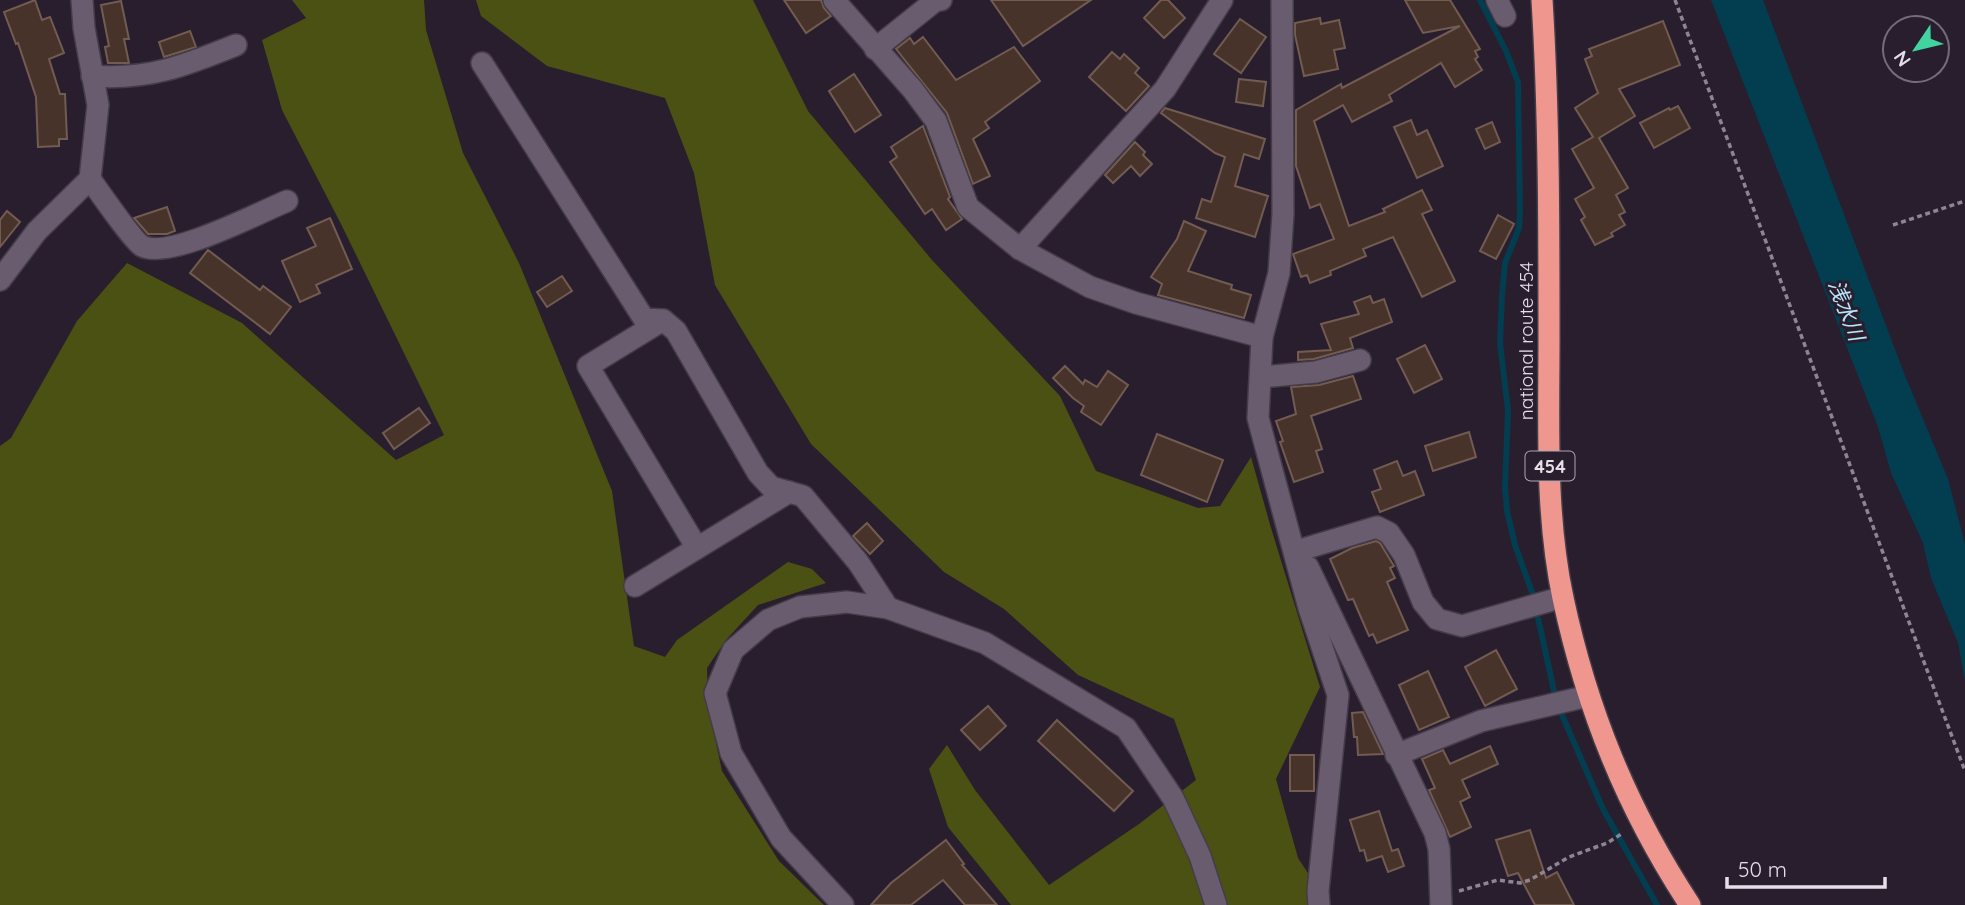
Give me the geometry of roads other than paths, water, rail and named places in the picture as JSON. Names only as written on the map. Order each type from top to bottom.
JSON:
[{"type":"highway","name":"national route 454","points":[[1542,0],[1548,94],[1549,456],[1556,550],[1563,597],[1588,696],[1603,740],[1663,864],[1690,905]]},
{"type":"street","points":[[0,280],[37,231],[90,178],[98,106],[82,0]]},
{"type":"street","points":[[834,0],[913,90],[936,121],[968,207],[1020,249],[1090,287],[1136,303],[1262,337]]},
{"type":"street","points":[[875,49],[935,1],[941,0]]},
{"type":"street","points":[[1020,249],[1165,89],[1222,0]]},
{"type":"street","points":[[1282,0],[1283,214],[1279,273],[1262,337],[1258,418],[1295,545],[1309,608],[1338,695],[1318,891],[1319,905]]},
{"type":"street","points":[[92,76],[123,78],[155,73],[193,63],[236,45]]},
{"type":"street","points":[[482,63],[644,319],[663,320],[676,331],[758,473],[771,487],[803,496],[858,562],[888,608]]},
{"type":"street","points":[[90,178],[140,245],[155,250],[179,247],[287,201]]},
{"type":"street","points":[[663,320],[588,366],[697,548]]},
{"type":"street","points":[[1261,377],[1316,372],[1360,360]]},
{"type":"street","points":[[635,586],[789,492]]},
{"type":"street","points":[[1295,545],[1377,527],[1389,533],[1404,555],[1423,602],[1437,619],[1462,625],[1563,597]]},
{"type":"street","points":[[1295,545],[1435,833],[1439,849],[1441,901]]},
{"type":"street","points":[[843,905],[780,838],[731,753],[715,693],[733,650],[768,620],[800,607],[847,602],[888,608],[985,643],[1126,728],[1173,798],[1200,856],[1216,905]]},
{"type":"street","points":[[1396,755],[1481,722],[1588,696]]},
{"type":"water","name":"浅水川","points":[[1711,0],[1763,0],[1904,373],[1948,479],[1965,544],[1965,682],[1958,643],[1931,578],[1923,543],[1891,473],[1878,427]]},
{"type":"waterway","points":[[1480,0],[1506,51],[1518,82],[1519,228],[1505,263],[1500,343],[1508,410],[1505,487],[1507,511],[1515,545],[1533,595],[1554,691],[1562,715],[1603,809],[1657,905]]}]
